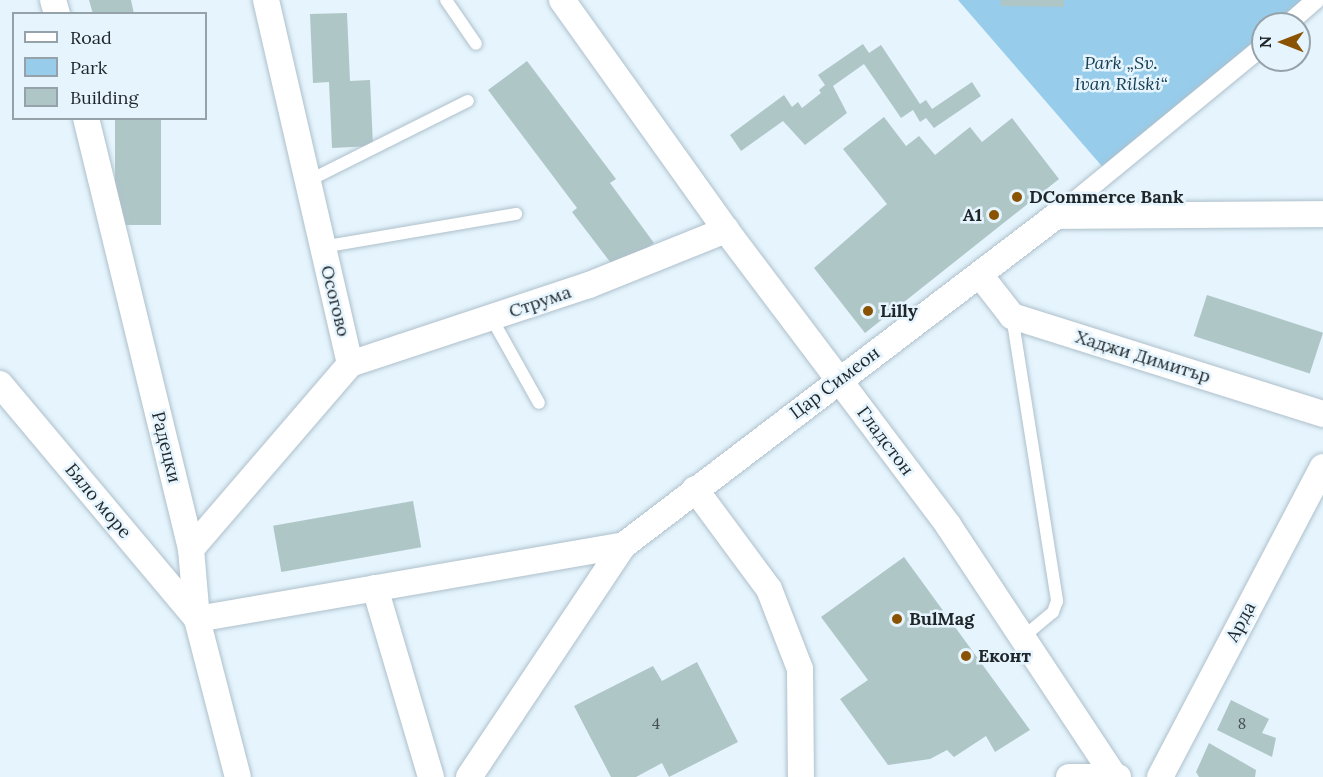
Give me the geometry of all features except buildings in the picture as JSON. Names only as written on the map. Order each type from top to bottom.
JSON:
[{"type":"street","name":"Осогово","points":[[266,0],[306,182],[350,364]]},
{"type":"street","name":"Гладстон","points":[[562,0],[726,230],[948,525],[1115,776]]},
{"type":"street","points":[[1302,12],[1316,0]]},
{"type":"street","name":"Цар Симеон","points":[[469,777],[624,545],[1056,216],[1251,56]]},
{"type":"street","name":"Радецки","points":[[86,120],[191,549],[197,619],[238,777]]},
{"type":"street","points":[[1056,216],[1323,214]]},
{"type":"street","name":"Струма","points":[[350,364],[492,319],[726,230]]},
{"type":"street","points":[[980,275],[1012,316]]},
{"type":"street","name":"Хаджи Димитър","points":[[1012,316],[1323,414]]},
{"type":"street","points":[[191,549],[350,364]]},
{"type":"street","name":"Бяло море","points":[[0,384],[197,619]]},
{"type":"street","name":"Арда","points":[[1160,777],[1323,467]]},
{"type":"street","points":[[695,489],[768,589],[800,669],[801,777]]},
{"type":"street","points":[[197,619],[624,545]]},
{"type":"street","points":[[375,588],[431,777]]},
{"type":"street","points":[[1069,777],[1115,776]]},
{"type":"lane","points":[[446,0],[476,44]]},
{"type":"lane","points":[[306,182],[468,101]]},
{"type":"lane","points":[[322,247],[516,214]]},
{"type":"lane","points":[[1012,316],[1057,601],[1053,612],[1022,638]]},
{"type":"lane","points":[[492,319],[539,403]]},
{"type":"green space","name":"Park „Sv. Ivan Rilski“","points":[[958,0],[1323,0],[1311,12],[1251,12],[1251,64],[1113,179]]},
{"type":"place","name":"DCommerce Bank","points":[[1017,197]]},
{"type":"place","name":"A1","points":[[994,215]]},
{"type":"place","name":"Lilly","points":[[868,311]]},
{"type":"place","name":"BulMag","points":[[897,619]]},
{"type":"place","name":"Еконт","points":[[966,656]]}]
